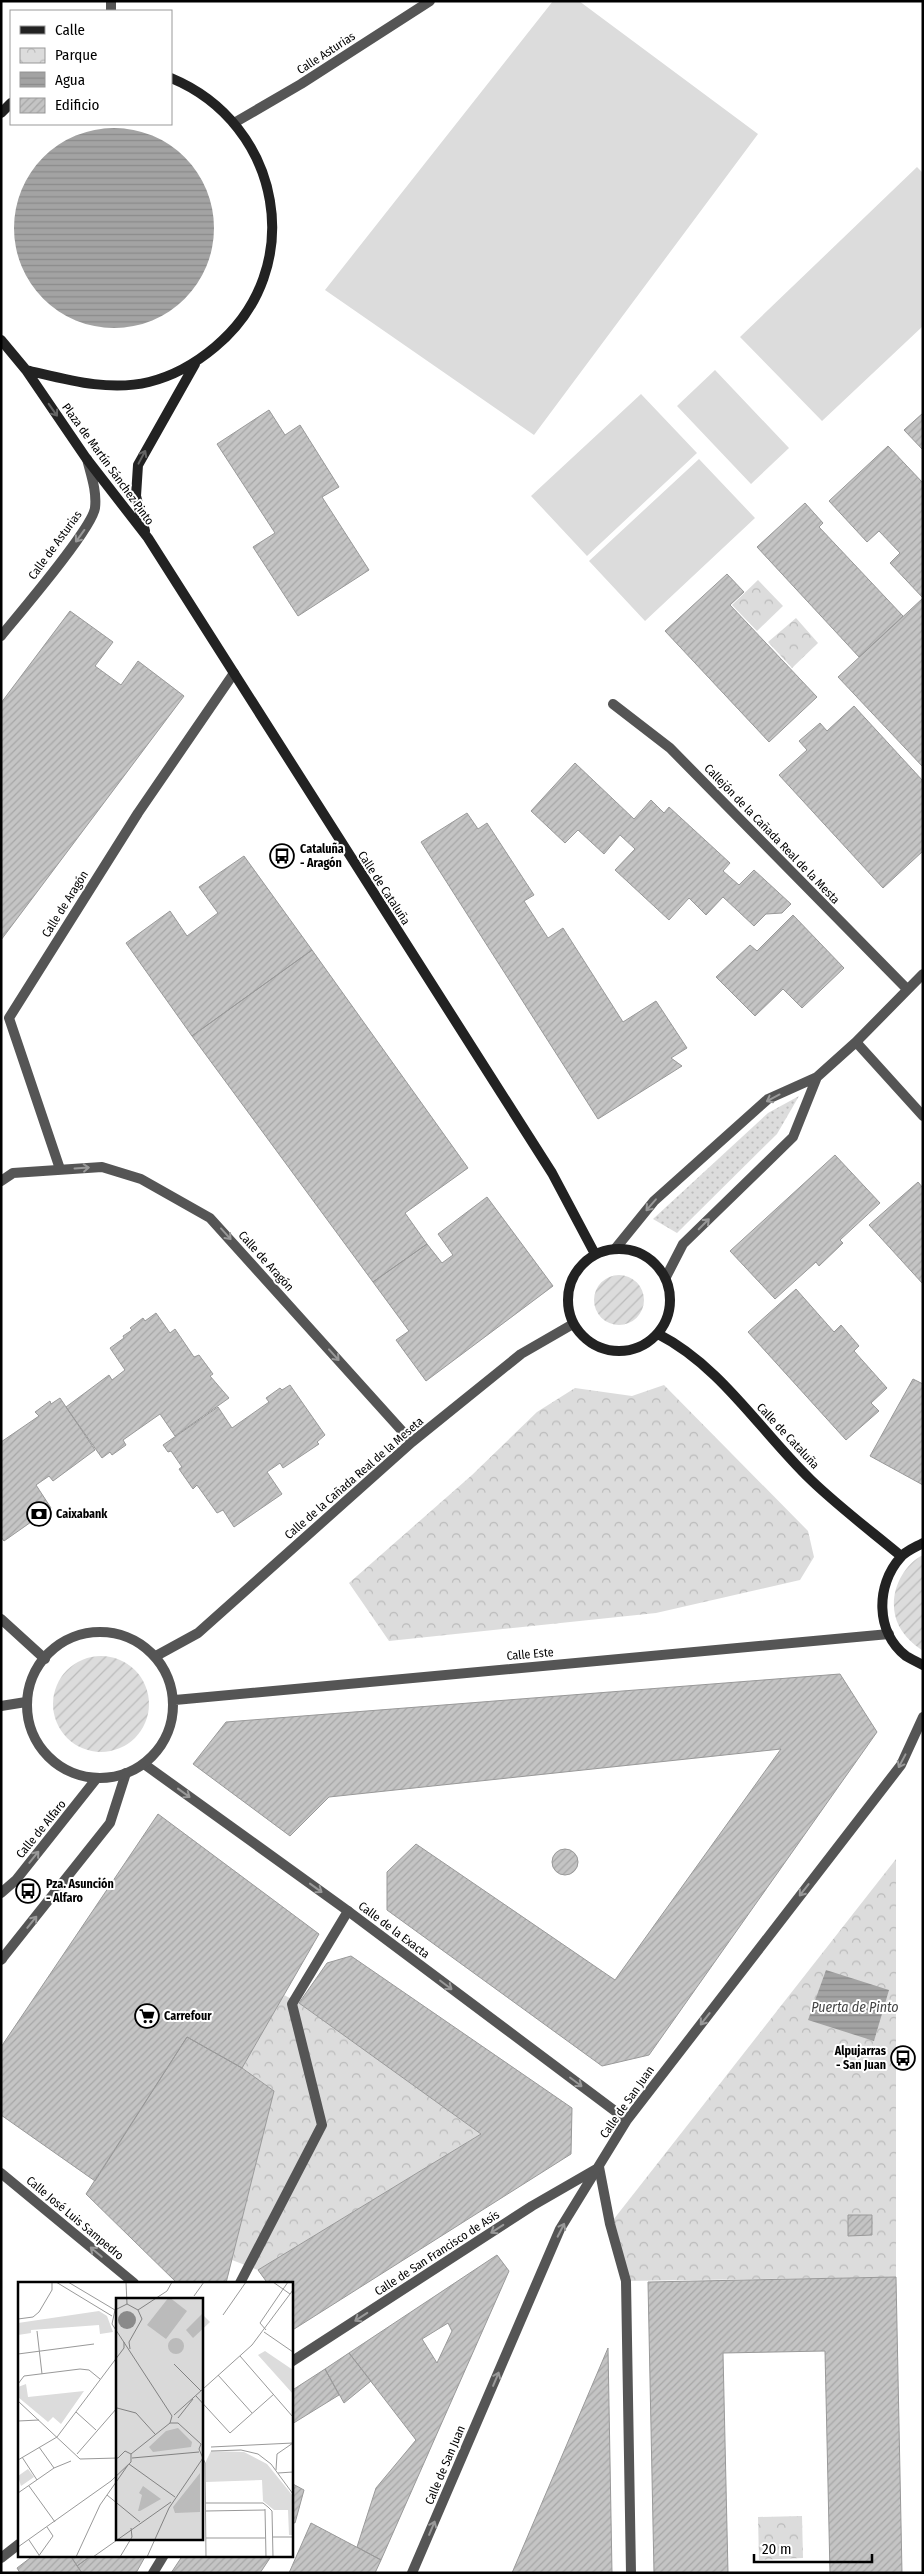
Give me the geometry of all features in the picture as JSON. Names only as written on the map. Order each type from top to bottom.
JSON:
[{"type":"main road","name":"Plaza de Martín Sánchez Pinto","points":[[148,538],[136,496],[138,465],[196,364],[232,333],[259,293],[271,256],[273,218],[267,180],[251,145],[234,123],[194,88],[172,78]]},
{"type":"main road","name":"Plaza de Martín Sánchez Pinto","points":[[1,340],[6,352],[26,370],[86,458],[148,538]]},
{"type":"main road","name":"Plaza de Martín Sánchez Pinto","points":[[26,370],[98,386],[149,382],[196,364]]},
{"type":"main road","name":"Calle de Cataluña","points":[[148,538],[552,1173],[595,1254]]},
{"type":"main road","points":[[615,1249],[635,1251],[653,1260],[666,1277],[670,1296],[668,1316],[658,1334],[642,1346],[623,1351],[603,1349],[586,1339],[573,1324],[568,1305],[570,1284],[579,1267],[595,1254],[615,1249]]},
{"type":"main road","name":"Calle de Cataluña","points":[[658,1334],[680,1345],[716,1377],[811,1480],[901,1556]]},
{"type":"main road","points":[[923,1543],[901,1556],[886,1580],[881,1608],[889,1634],[905,1655],[923,1666]]},
{"type":"street","name":"Calle Asturias","points":[[234,123],[294,89],[430,1]]},
{"type":"street","name":"Calle de Asturias","points":[[1,636],[82,533],[95,510],[96,496],[86,458]]},
{"type":"street","name":"Calle de Aragón","points":[[60,1170],[9,1018],[138,813],[234,673]]},
{"type":"street","name":"Callejón de la Cañada Real de la Mesta","points":[[613,704],[670,748],[907,990]]},
{"type":"street","points":[[615,1249],[654,1201],[768,1099],[817,1077],[856,1042],[923,974]]},
{"type":"street","points":[[856,1042],[923,1116]]},
{"type":"street","points":[[666,1277],[684,1244],[792,1137],[817,1077]]},
{"type":"street","name":"Calle de Aragón","points":[[1,1181],[13,1173],[102,1167],[141,1179],[210,1218],[412,1442]]},
{"type":"street","name":"Calle de la Cañada Real de la Meseta","points":[[156,1656],[198,1633],[412,1442],[521,1354],[573,1324]]},
{"type":"street","points":[[1,1620],[45,1659]]},
{"type":"street","points":[[92,1631],[127,1635],[156,1656],[168,1676],[174,1700],[172,1724],[162,1747],[144,1764],[126,1773],[97,1778],[68,1771],[46,1755],[31,1731],[26,1702],[35,1669],[59,1643],[92,1631]]},
{"type":"street","name":"Calle Este","points":[[174,1700],[889,1634]]},
{"type":"street","points":[[1,1706],[26,1702]]},
{"type":"street","name":"Calle de San Juan","points":[[412,2573],[560,2229],[627,2120],[901,1765],[923,1717]]},
{"type":"street","name":"Calle de la Exacta","points":[[144,1764],[348,1911],[627,2120]]},
{"type":"street","points":[[1,1959],[110,1823],[126,1773]]},
{"type":"street","name":"Calle de Alfaro","points":[[1,1893],[16,1880],[97,1778]]},
{"type":"street","points":[[241,2282],[322,2125],[292,2004],[348,1911]]},
{"type":"street","points":[[599,2167],[610,2224],[626,2281],[631,2573]]},
{"type":"street","name":"Calle de San Francisco de Asís","points":[[292,2361],[532,2206],[599,2167]]},
{"type":"street","name":"Calle José Luis Sampedro","points":[[1,2173],[133,2282]]},
{"type":"street","points":[[1,2558],[18,2545]]},
{"type":"street","points":[[153,2573],[163,2556]]},
{"type":"green space","points":[[553,1],[579,1],[758,134],[534,435],[325,290]]},
{"type":"green space","points":[[917,167],[923,173],[923,326],[822,421],[740,337]]},
{"type":"green space","points":[[715,370],[789,448],[751,484],[677,406]]},
{"type":"green space","points":[[641,394],[697,453],[587,556],[531,496]]},
{"type":"green space","points":[[699,459],[755,518],[645,621],[589,561]]},
{"type":"green space","points":[[758,580],[783,606],[757,631],[732,605]]},
{"type":"green space","points":[[796,618],[818,643],[792,668],[768,642]]},
{"type":"green space","points":[[799,1096],[777,1134],[677,1233],[653,1219],[768,1113]]},
{"type":"green space","points":[[614,1275],[624,1275],[637,1282],[644,1295],[644,1305],[637,1318],[624,1325],[614,1325],[605,1321],[598,1314],[594,1305],[594,1295],[598,1286],[605,1279]]},
{"type":"green space","points":[[664,1385],[808,1531],[814,1557],[800,1580],[656,1613],[389,1641],[349,1583],[472,1475],[537,1412],[575,1388],[632,1396]]},
{"type":"green space","points":[[923,1555],[923,1651],[901,1630],[895,1616],[894,1606],[897,1586],[901,1576],[915,1560]]},
{"type":"green space","points":[[101,1656],[120,1659],[135,1670],[146,1685],[149,1704],[146,1723],[135,1738],[120,1749],[101,1752],[82,1749],[67,1738],[56,1723],[53,1704],[56,1685],[67,1670],[82,1659]]},
{"type":"green space","points":[[896,1859],[896,2277],[626,2281],[610,2224]]},
{"type":"green space","points":[[284,1995],[299,2003],[481,2134],[258,2270],[232,2260],[274,2091],[242,2068]]},
{"type":"green space","points":[[802,2516],[803,2558],[759,2560],[758,2517]]},
{"type":"water","points":[[104,128],[124,128],[152,135],[170,145],[185,157],[197,172],[207,190],[214,218],[214,238],[207,266],[197,284],[185,299],[170,311],[152,321],[124,328],[104,328],[76,321],[58,311],[37,292],[21,266],[18,257],[14,238],[14,218],[21,190],[31,172],[50,151],[76,135],[85,132]]},
{"type":"water","name":"Puerta de Pinto","points":[[826,1970],[889,1990],[874,2041],[808,2020]]},
{"type":"building","points":[[269,410],[285,435],[300,425],[339,487],[322,497],[369,570],[298,616],[253,547],[275,533],[217,444]]},
{"type":"building","points":[[923,413],[923,450],[904,430]]},
{"type":"building","points":[[888,446],[923,483],[923,598],[890,563],[900,553],[879,531],[867,542],[829,501]]},
{"type":"building","points":[[805,503],[823,523],[819,527],[903,616],[859,657],[757,547]]},
{"type":"building","points":[[727,574],[744,592],[730,605],[817,697],[769,742],[665,631]]},
{"type":"building","points":[[923,598],[923,767],[838,677]]},
{"type":"building","points":[[70,611],[113,642],[95,666],[121,685],[138,661],[184,696],[1,940],[1,703]]},
{"type":"building","points":[[854,706],[923,781],[923,851],[883,888],[779,775],[807,750],[799,741],[820,723],[827,731]]},
{"type":"building","points":[[575,763],[634,819],[651,800],[664,813],[669,807],[730,863],[723,871],[739,885],[754,870],[791,904],[782,913],[766,914],[754,926],[723,897],[706,915],[689,898],[669,920],[615,870],[635,849],[620,835],[604,854],[578,830],[565,843],[531,811]]},
{"type":"building","points":[[467,813],[478,829],[487,823],[534,895],[524,901],[548,938],[563,928],[623,1022],[656,1001],[687,1048],[671,1058],[682,1066],[598,1119],[421,842]]},
{"type":"building","points":[[244,856],[312,950],[192,1036],[126,943],[170,911],[187,936],[218,913],[199,887]]},
{"type":"building","points":[[793,915],[844,968],[802,1008],[783,989],[755,1016],[716,977],[750,945],[757,951]]},
{"type":"building","points":[[312,950],[468,1168],[405,1213],[427,1244],[373,1282],[192,1036]]},
{"type":"building","points":[[835,1155],[880,1203],[840,1240],[843,1243],[819,1266],[816,1262],[775,1299],[730,1251]]},
{"type":"building","points":[[918,1182],[923,1188],[923,1284],[869,1225]]},
{"type":"building","points":[[487,1197],[553,1286],[426,1381],[396,1340],[409,1331],[373,1282],[427,1244],[442,1263],[453,1255],[438,1234]]},
{"type":"building","points":[[796,1289],[834,1332],[841,1325],[859,1346],[854,1351],[887,1388],[871,1403],[879,1411],[846,1440],[748,1332]]},
{"type":"building","points":[[156,1313],[170,1333],[175,1329],[194,1357],[199,1355],[213,1374],[210,1376],[229,1398],[175,1436],[160,1414],[123,1440],[126,1445],[112,1455],[110,1452],[102,1458],[66,1407],[109,1375],[112,1380],[125,1370],[110,1348],[124,1338],[123,1336],[132,1330],[130,1328],[143,1318],[145,1321]]},
{"type":"building","points":[[913,1379],[923,1384],[923,1485],[870,1456]]},
{"type":"building","points":[[290,1385],[325,1435],[317,1442],[319,1444],[283,1468],[280,1463],[267,1472],[282,1494],[234,1527],[223,1510],[217,1513],[197,1485],[193,1489],[179,1469],[182,1467],[171,1451],[168,1452],[163,1445],[218,1407],[232,1428],[269,1402],[266,1398],[280,1388],[282,1390]]},
{"type":"building","points":[[60,1398],[95,1450],[53,1481],[49,1476],[36,1485],[51,1508],[4,1541],[1,1537],[1,1442],[39,1416],[35,1412],[50,1401],[51,1404]]},
{"type":"building","points":[[840,1674],[877,1732],[649,2055],[602,2066],[387,1910],[387,1872],[416,1844],[615,1980],[781,1749],[329,1797],[290,1836],[193,1764],[226,1722]]},
{"type":"building","name":"Carrefour","points":[[158,1814],[319,1934],[242,2068],[187,2037],[95,2181],[1,2115],[1,2047]]},
{"type":"building","points":[[565,1849],[574,1853],[578,1862],[574,1871],[565,1875],[556,1871],[552,1862],[556,1853]]},
{"type":"building","points":[[351,1956],[572,2108],[571,2154],[292,2330],[292,2282],[264,2282],[266,2281],[258,2270],[481,2134],[299,2003],[327,1963]]},
{"type":"building","points":[[187,2037],[242,2068],[274,2091],[226,2282],[176,2282],[86,2194]]},
{"type":"building","points":[[848,2215],[872,2215],[872,2235],[848,2236]]},
{"type":"building","points":[[497,2255],[509,2271],[381,2560],[357,2547],[376,2488],[416,2440],[349,2353]],"holes":[[[448,2323],[452,2331],[437,2363],[422,2339]]]},
{"type":"building","points":[[896,2277],[902,2573],[830,2573],[825,2351],[723,2353],[728,2573],[654,2573],[648,2282]]},
{"type":"building","points":[[608,2348],[612,2573],[512,2573]]},
{"type":"building","points":[[349,2353],[371,2381],[344,2403],[325,2369]]},
{"type":"building","points":[[325,2369],[339,2395],[292,2424],[292,2390]]},
{"type":"building","points":[[292,2484],[304,2490],[295,2523],[292,2522]]},
{"type":"building","points":[[311,2523],[381,2560],[375,2573],[289,2573]]},
{"type":"building","points":[[33,2556],[71,2556],[82,2573],[20,2573],[17,2568]]},
{"type":"building","points":[[71,2556],[91,2556],[77,2566]]},
{"type":"building","points":[[91,2556],[145,2556],[136,2573],[82,2573],[77,2566]]},
{"type":"building","points":[[182,2556],[271,2556],[260,2573],[171,2573]]},
{"type":"place","name":"Cataluña - Aragón","points":[[282,856]]},
{"type":"place","name":"Caixabank","points":[[39,1514]]},
{"type":"place","name":"Pza. Asunción - Alfaro","points":[[28,1891]]},
{"type":"place","name":"Carrefour","points":[[147,2016]]},
{"type":"place","name":"Alpujarras - San Juan","points":[[903,2058]]}]
